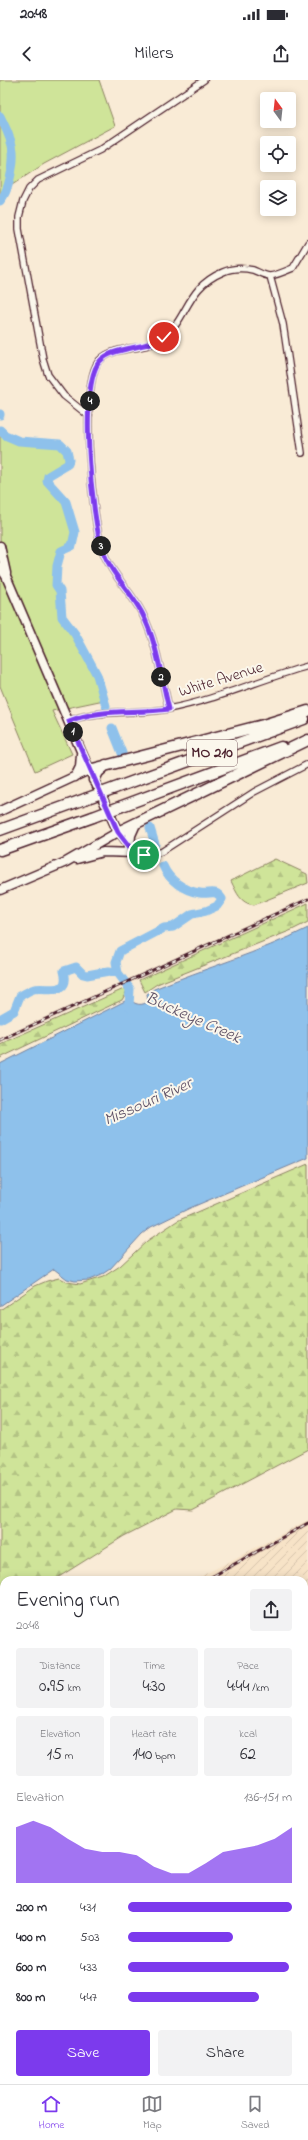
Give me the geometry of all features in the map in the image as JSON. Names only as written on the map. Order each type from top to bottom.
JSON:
[{"type":"highway","points":[[89,770],[262,725],[308,711]]},
{"type":"highway","name":"MO 210","points":[[0,830],[308,717]]},
{"type":"highway","name":"MO 210","points":[[0,850],[308,737]]},
{"type":"highway","points":[[118,832],[134,826],[308,740]]},
{"type":"highway","points":[[94,780],[98,772],[106,765]]},
{"type":"highway","points":[[132,850],[130,835],[134,826]]},
{"type":"main road","points":[[0,546],[6,576]]},
{"type":"main road","points":[[0,566],[6,576],[89,770],[118,832],[66,862],[0,890]]},
{"type":"main road","points":[[75,777],[81,761],[81,751]]},
{"type":"main road","points":[[0,811],[89,770]]},
{"type":"main road","points":[[66,862],[103,852],[132,850]]},
{"type":"street","points":[[89,416],[64,396],[48,375],[43,359],[19,217],[23,201],[33,184],[44,176],[100,150],[204,80]]},
{"type":"street","points":[[169,709],[148,626],[136,603],[111,569],[102,548],[88,457],[89,416],[94,372],[103,357],[113,353],[147,346],[164,337],[173,327],[193,295],[203,284],[216,275],[229,270],[243,269],[270,276],[293,268],[308,243]]},
{"type":"street","points":[[270,276],[283,324],[302,453]]},
{"type":"street","name":"White Avenue","points":[[69,721],[85,714],[148,712],[202,702],[308,666]]},
{"type":"street","points":[[118,832],[132,850],[150,854],[166,850],[254,792],[308,764]]},
{"type":"shaded area","points":[[308,1520],[308,1576],[202,1576]]},
{"type":"green space","points":[[0,80],[99,80],[115,126],[44,164],[9,187],[0,201]]},
{"type":"green space","points":[[0,430],[5,435],[19,441],[60,444],[67,451],[69,460],[68,464],[48,476],[47,481],[66,502],[75,532],[72,546],[61,551],[57,566],[56,585],[60,591],[62,617],[75,634],[97,675],[104,700],[52,711],[72,754],[35,771],[0,686]]},
{"type":"green space","points":[[275,859],[307,874],[308,883],[254,905],[242,900],[231,881]]},
{"type":"green space","points":[[308,903],[308,922],[292,930],[157,984],[145,992],[139,980]]},
{"type":"green space","points":[[126,988],[127,991],[122,1000],[0,1058],[0,1044]]},
{"type":"green space","points":[[308,1164],[308,1449],[193,1510],[177,1509],[124,1536],[60,1576],[0,1576],[0,1310],[35,1286],[47,1281],[59,1278],[67,1282],[80,1284],[103,1277],[120,1266],[147,1241],[177,1221]]},
{"type":"water","name":"Missouri River","points":[[308,928],[308,1158],[190,1208],[151,1227],[142,1234],[110,1269],[101,1275],[89,1280],[75,1281],[67,1279],[54,1269],[0,1306],[0,1064],[127,1000],[138,1004],[144,1004],[148,1002],[147,994],[154,989],[251,953]]},
{"type":"waterway","points":[[0,116],[8,133],[13,151],[12,170],[6,191],[0,201]]},
{"type":"waterway","points":[[0,430],[5,435],[19,441],[60,444],[67,451],[69,460],[68,464],[48,476],[47,481],[66,502],[75,532],[72,546],[61,551],[57,566],[56,585],[60,591],[62,617],[75,634],[97,675],[106,706]]},
{"type":"waterway","points":[[112,728],[122,753]]},
{"type":"waterway","points":[[150,828],[155,844]]},
{"type":"waterway","points":[[118,973],[116,962],[120,951],[164,928],[173,927],[192,914],[206,911],[217,906],[222,899],[215,893],[200,893],[188,890],[173,880],[163,866]]},
{"type":"waterway","name":"Buckeye Creek","points":[[0,1019],[14,1011],[20,996],[29,991],[39,988],[56,989],[61,987],[64,984],[65,979],[64,971],[76,967],[83,974],[87,975],[109,971],[118,973],[130,989],[129,1006],[133,1010]]},
{"type":"railway","points":[[0,1040],[308,899]]},
{"type":"railway","points":[[213,1576],[308,1523]]},
{"type":"route","points":[[144,855],[139,854],[129,848],[118,832],[69,721],[85,714],[148,712],[169,709],[148,626],[136,603],[111,569],[102,548],[88,457],[91,392],[96,366],[103,357],[110,354],[147,346],[164,337]]}]
